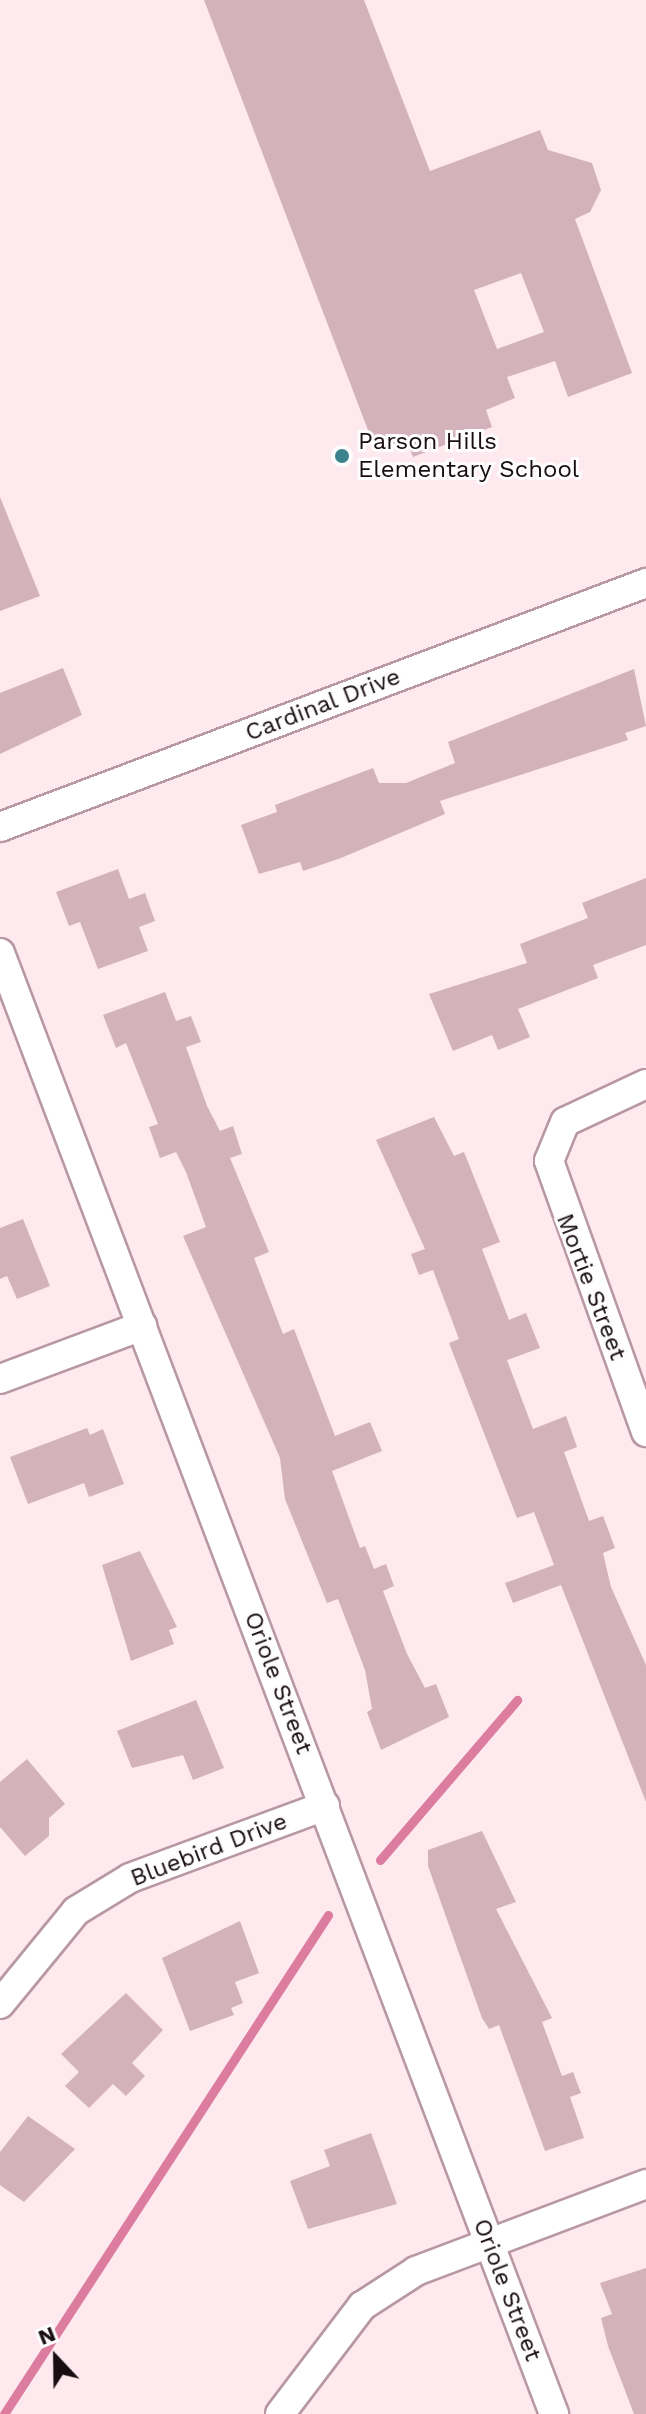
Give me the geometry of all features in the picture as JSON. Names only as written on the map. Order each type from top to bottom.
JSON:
[{"type":"street","name":"Cardinal Drive","points":[[0,827],[646,583]]},
{"type":"street","name":"Oriole Street","points":[[0,953],[554,2414]]},
{"type":"street","name":"Mortie Street","points":[[646,1084],[583,1108],[552,1139],[554,1187],[646,1432]]},
{"type":"street","points":[[0,1379],[142,1326]]},
{"type":"street","name":"Bluebird Drive","points":[[0,2004],[34,1954],[76,1911],[130,1878],[325,1806]]},
{"type":"street","points":[[280,2414],[362,2306],[416,2271],[646,2184]]},
{"type":"building","points":[[204,0],[364,0],[430,171],[540,130],[548,150],[592,163],[601,190],[590,212],[575,219],[632,373],[568,397],[555,361],[507,377],[515,398],[486,410],[492,427],[413,457],[406,440],[376,451]],"holes":[[[521,273],[544,332],[497,349],[474,290]]]},
{"type":"building","points":[[0,497],[40,596],[0,611]]},
{"type":"building","points":[[63,668],[82,715],[0,754],[0,693]]},
{"type":"building","points":[[634,669],[646,726],[625,733],[628,740],[440,801],[445,814],[341,858],[303,871],[300,862],[259,874],[241,825],[277,812],[275,805],[373,768],[379,783],[406,783],[455,763],[448,742]]},
{"type":"building","points":[[118,869],[129,899],[145,893],[155,921],[139,927],[148,951],[98,969],[80,922],[69,926],[56,892]]},
{"type":"building","points":[[646,878],[646,945],[593,965],[598,978],[518,1009],[530,1037],[498,1050],[492,1035],[453,1051],[429,994],[527,963],[520,944],[588,918],[582,903]]},
{"type":"building","points":[[165,992],[176,1021],[191,1016],[201,1042],[186,1047],[207,1106],[220,1131],[233,1126],[242,1154],[230,1158],[269,1252],[254,1258],[283,1334],[294,1329],[335,1436],[370,1422],[382,1451],[332,1471],[360,1548],[365,1546],[374,1569],[386,1564],[394,1586],[383,1591],[407,1654],[425,1688],[436,1684],[449,1717],[381,1750],[367,1712],[372,1709],[365,1670],[338,1599],[327,1603],[285,1499],[280,1458],[183,1236],[206,1227],[186,1172],[176,1152],[160,1158],[149,1127],[158,1124],[126,1043],[116,1048],[103,1015]]},
{"type":"building","points":[[434,1117],[454,1156],[464,1152],[500,1242],[482,1249],[509,1320],[526,1313],[540,1348],[507,1360],[533,1429],[566,1416],[577,1447],[564,1452],[589,1521],[603,1516],[615,1548],[603,1553],[611,1587],[646,1665],[646,1802],[561,1585],[513,1603],[505,1583],[554,1565],[534,1512],[517,1518],[449,1343],[459,1339],[433,1270],[419,1275],[411,1254],[425,1249],[376,1140]]},
{"type":"building","points":[[23,1219],[50,1286],[17,1299],[7,1276],[0,1279],[0,1228]]},
{"type":"building","points":[[87,1428],[90,1435],[103,1429],[124,1484],[89,1497],[84,1483],[28,1504],[10,1457]]},
{"type":"building","points":[[140,1551],[177,1627],[169,1630],[174,1644],[131,1661],[102,1565]]},
{"type":"building","points":[[196,1700],[224,1768],[193,1780],[183,1755],[132,1768],[117,1731]]},
{"type":"building","points":[[27,1759],[65,1804],[49,1818],[49,1836],[25,1856],[0,1827],[0,1782]]},
{"type":"building","points":[[482,1831],[516,1902],[496,1909],[552,2018],[542,2022],[562,2076],[573,2072],[581,2093],[570,2097],[584,2138],[545,2151],[499,2025],[489,2029],[482,2018],[428,1866],[428,1850]]},
{"type":"building","points":[[240,1921],[259,1973],[235,1982],[243,2003],[231,2008],[234,2015],[190,2031],[162,1958]]},
{"type":"building","points":[[126,1993],[163,2030],[132,2063],[145,2076],[126,2096],[113,2084],[89,2108],[65,2086],[79,2072],[61,2054]]},
{"type":"building","points":[[28,2116],[75,2149],[24,2202],[0,2185],[0,2152]]},
{"type":"building","points":[[371,2133],[397,2204],[308,2229],[290,2181],[330,2166],[324,2150]]},
{"type":"building","points":[[646,2268],[646,2414],[634,2414],[608,2346],[601,2318],[612,2314],[600,2283]]},
{"type":"waterway","points":[[380,1860],[517,1700]]},
{"type":"waterway","points":[[4,2414],[328,1915]]},
{"type":"place","name":"Parson Hills Elementary School","points":[[342,456]]}]
